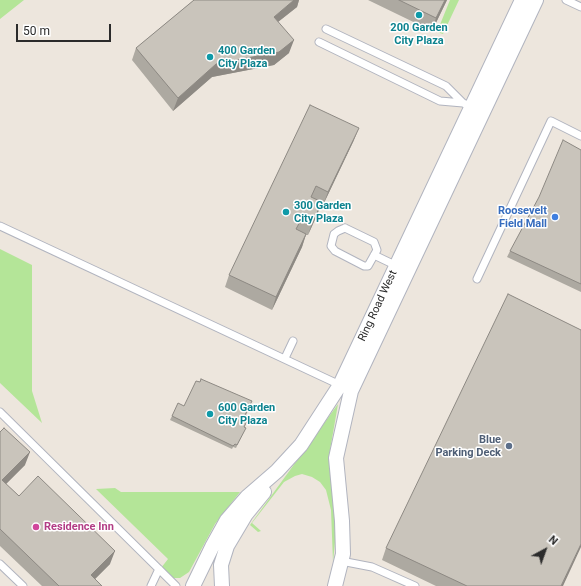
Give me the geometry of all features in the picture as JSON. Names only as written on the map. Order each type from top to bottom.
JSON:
[{"type":"street","name":"Ring Road West","points":[[193,586],[212,546],[228,520],[247,497],[277,471],[301,445],[340,385],[397,266],[468,105],[522,0]]},
{"type":"street","name":"Ring Road West","points":[[334,586],[343,554],[342,521],[336,458],[351,391],[536,0]]},
{"type":"street","points":[[222,586],[221,565],[227,546],[246,514],[270,484],[277,471]]},
{"type":"lane","points":[[566,0],[581,7]]},
{"type":"lane","points":[[326,29],[446,86],[468,105]]},
{"type":"lane","points":[[319,42],[440,101],[468,105]]},
{"type":"lane","points":[[477,279],[551,122],[581,136]]},
{"type":"lane","points":[[0,226],[340,385]]},
{"type":"lane","points":[[345,228],[374,242],[377,250],[374,255],[370,264],[364,266],[335,251],[331,246],[332,240],[338,231],[345,228]]},
{"type":"lane","points":[[374,255],[397,266]]},
{"type":"lane","points":[[285,358],[293,341]]},
{"type":"lane","points":[[0,412],[176,586]]},
{"type":"lane","points":[[341,561],[372,567],[415,586]]},
{"type":"lane","points":[[0,564],[23,586]]},
{"type":"lane","points":[[151,586],[159,569]]},
{"type":"green space","points":[[0,0],[24,0],[0,19]]},
{"type":"green space","points":[[450,0],[459,0],[443,34],[437,32]]},
{"type":"green space","points":[[0,249],[32,265],[32,391],[42,423],[0,383]]},
{"type":"green space","points":[[338,404],[329,456],[336,532],[333,562],[331,510],[326,490],[320,482],[312,477],[302,474],[284,482],[252,523],[261,531],[258,532],[250,525]]},
{"type":"green space","points":[[115,488],[121,492],[240,492],[215,524],[189,572],[180,578],[171,578],[161,568],[168,559],[96,489]]},
{"type":"building","name":"400 Garden City Plaza","points":[[194,0],[294,0],[274,17],[294,40],[279,52],[216,64],[178,98],[136,48]]},
{"type":"building","points":[[399,0],[445,0],[436,18]]},
{"type":"building","name":"300 Garden City Plaza","points":[[310,105],[359,128],[328,192],[316,186],[311,197],[322,202],[312,223],[302,218],[296,229],[306,234],[276,297],[229,275]]},
{"type":"building","name":"Roosevelt Field Mall","points":[[563,140],[581,150],[581,284],[510,251],[539,197]]},
{"type":"building","name":"Blue Parking Deck","points":[[508,294],[581,330],[581,544],[561,586],[467,586],[386,548]]},
{"type":"building","name":"600 Garden City Plaza","points":[[201,379],[252,401],[245,415],[249,417],[244,427],[246,428],[237,445],[235,444],[233,446],[172,416],[178,403],[184,406],[196,381],[200,382]]},
{"type":"building","name":"Residence Inn","points":[[4,428],[30,452],[2,480],[19,496],[38,476],[115,551],[91,575],[102,586],[59,586],[0,529],[0,432]]},
{"type":"place","name":"200 Garden City Plaza","points":[[419,15]]},
{"type":"place","name":"400 Garden City Plaza","points":[[210,57]]},
{"type":"place","name":"300 Garden City Plaza","points":[[286,212]]},
{"type":"place","name":"Roosevelt Field Mall","points":[[555,217]]},
{"type":"place","name":"600 Garden City Plaza","points":[[210,414]]},
{"type":"place","name":"Blue Parking Deck","points":[[509,446]]},
{"type":"place","name":"Residence Inn","points":[[36,527]]}]
